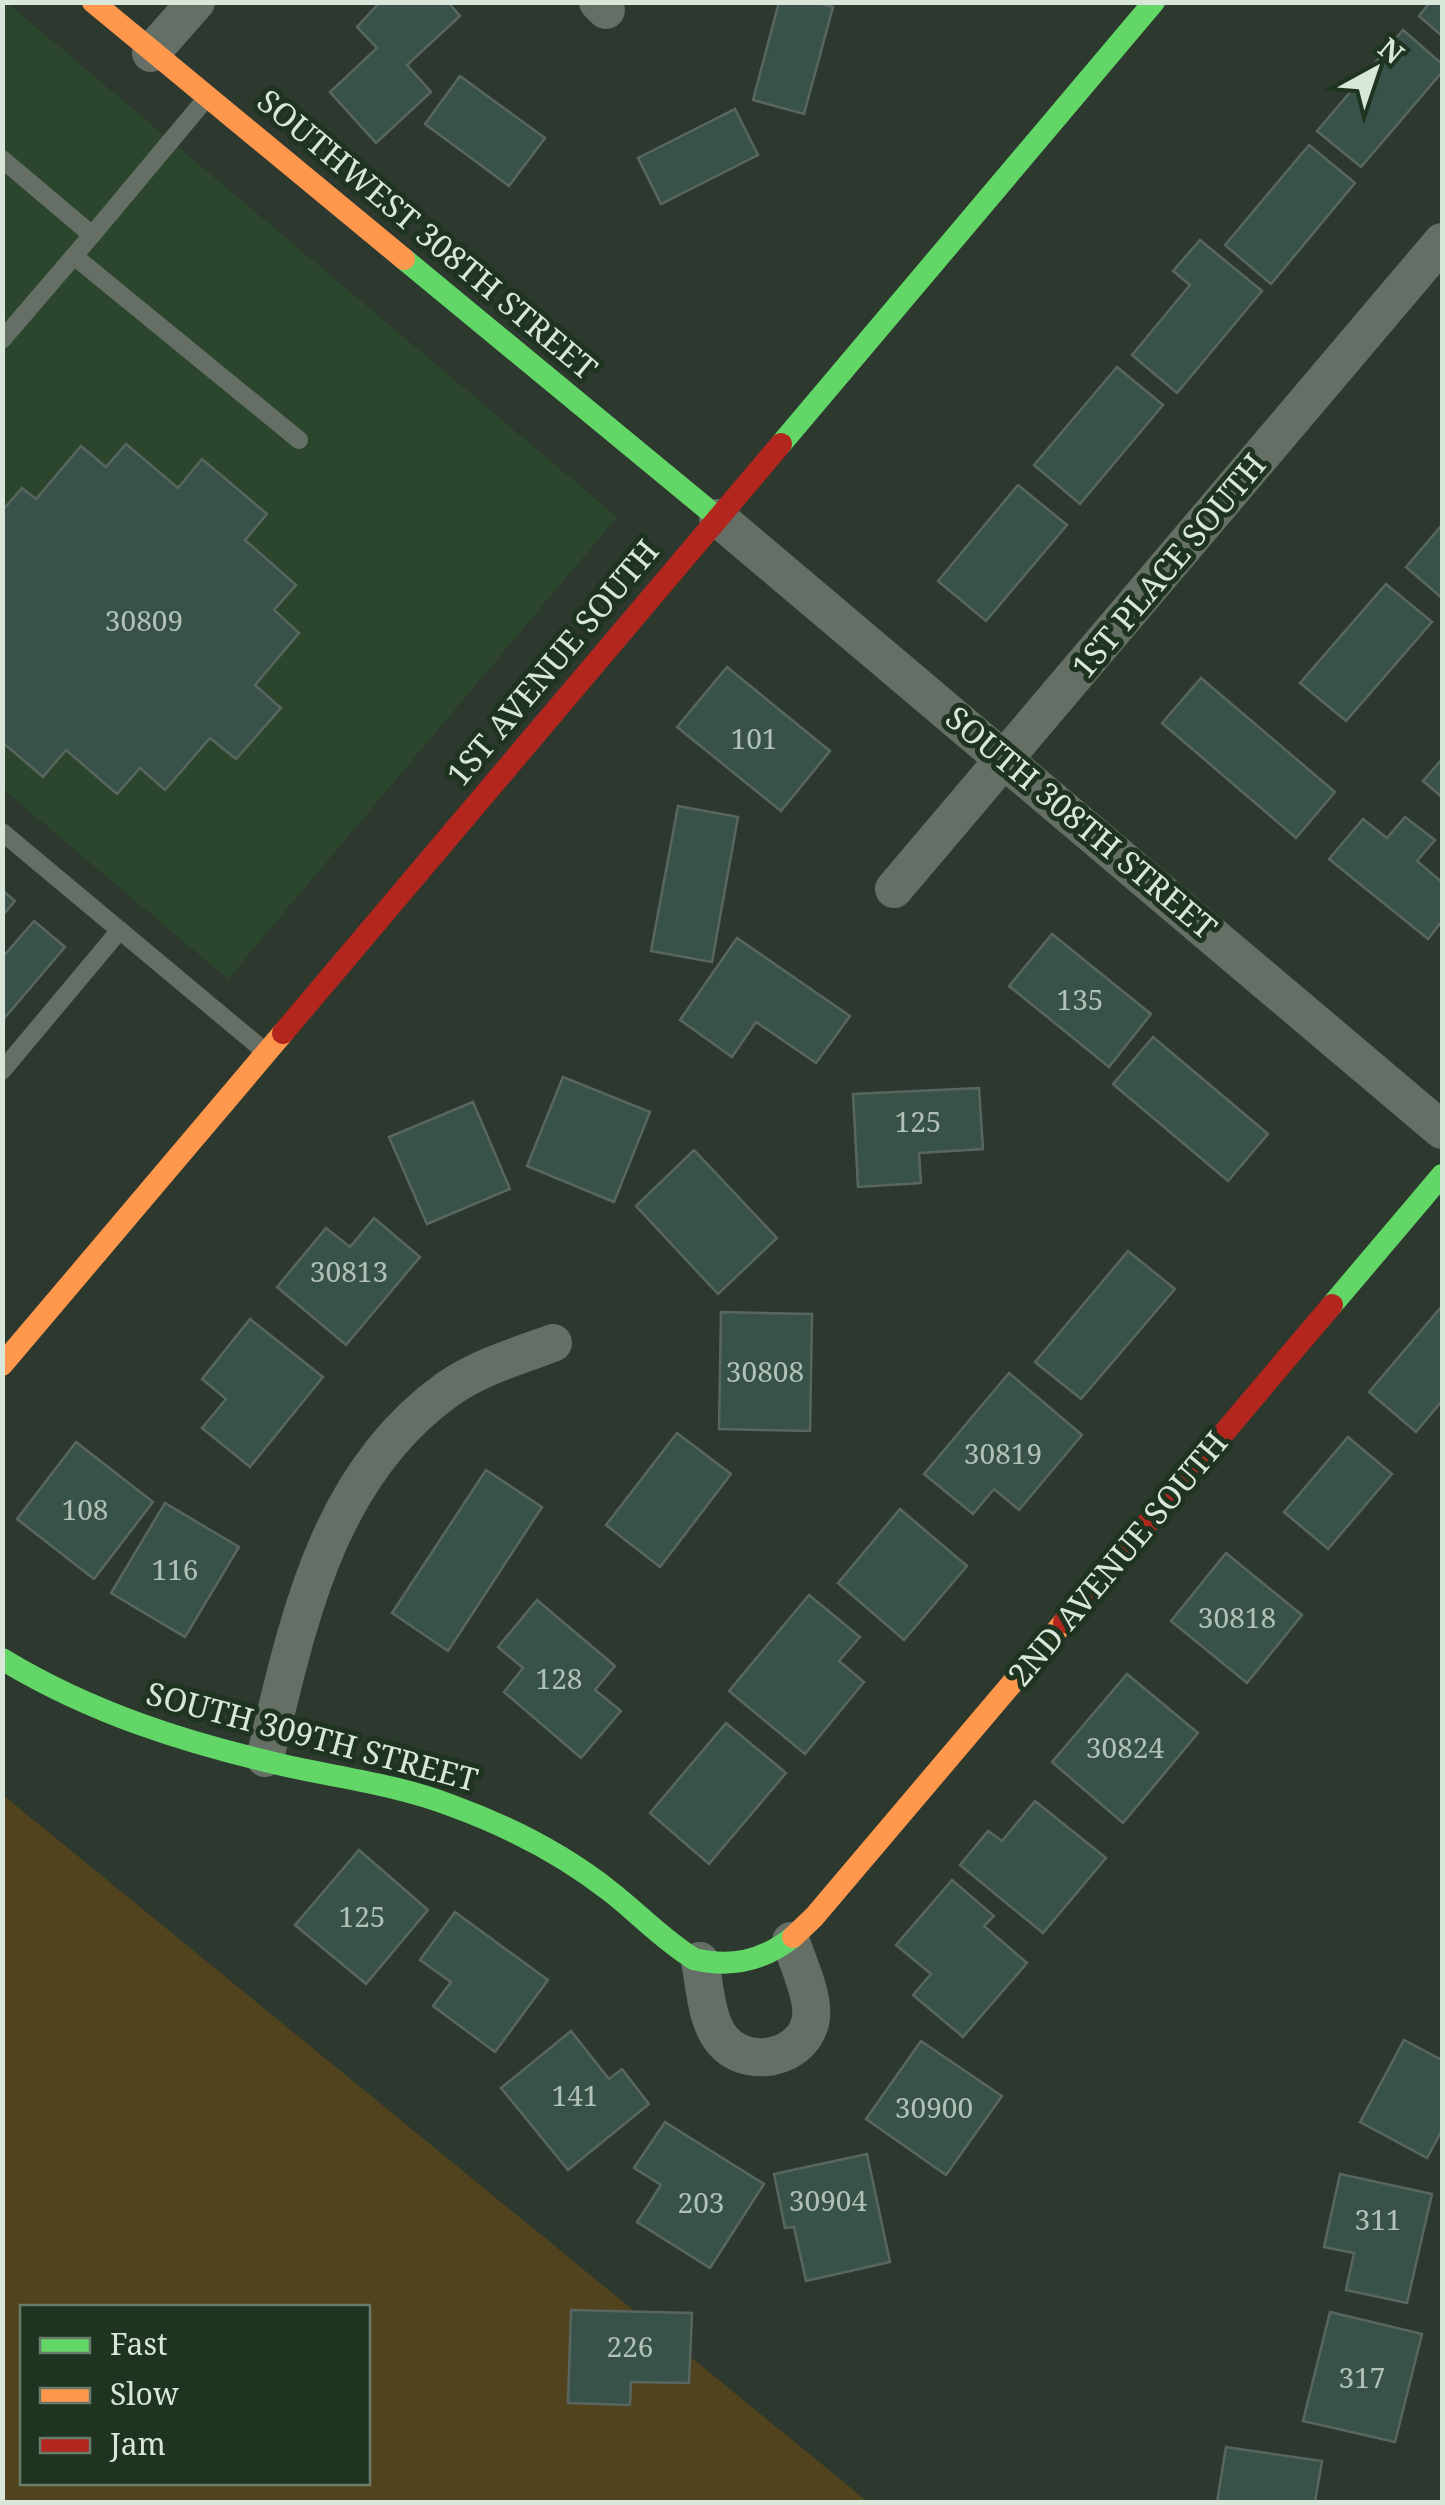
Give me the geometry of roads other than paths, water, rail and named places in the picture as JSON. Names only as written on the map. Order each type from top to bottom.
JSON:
[{"type":"street","name":"SOUTHWEST 308TH STREET","points":[[92,2],[718,518]]},
{"type":"street","points":[[151,53],[196,2]]},
{"type":"street","name":"1ST AVENUE SOUTH","points":[[2,1365],[1154,2]]},
{"type":"street","name":"1ST PLACE SOUTH","points":[[894,889],[1442,242]]},
{"type":"street","name":"SOUTH 308TH STREET","points":[[718,518],[1442,1130]]},
{"type":"street","name":"2ND AVENUE SOUTH","points":[[700,1961],[727,1964],[754,1960],[791,1940],[889,1830],[1442,1175]]},
{"type":"street","points":[[264,1758],[306,1592],[328,1540],[366,1476],[398,1434],[449,1389],[494,1364],[553,1343]]},
{"type":"street","name":"SOUTH 309TH STREET","points":[[2,1659],[116,1718],[429,1797],[496,1822],[579,1868],[674,1946],[700,1961]]},
{"type":"street","points":[[700,1961],[713,2023],[720,2038],[731,2050],[746,2057],[778,2056],[803,2037],[811,2007],[791,1940]]},
{"type":"lane","points":[[2,340],[208,96]]},
{"type":"lane","points":[[2,159],[92,235]]},
{"type":"lane","points":[[74,256],[299,440]]},
{"type":"lane","points":[[2,832],[266,1053]]},
{"type":"lane","points":[[2,1071],[120,930]]}]
